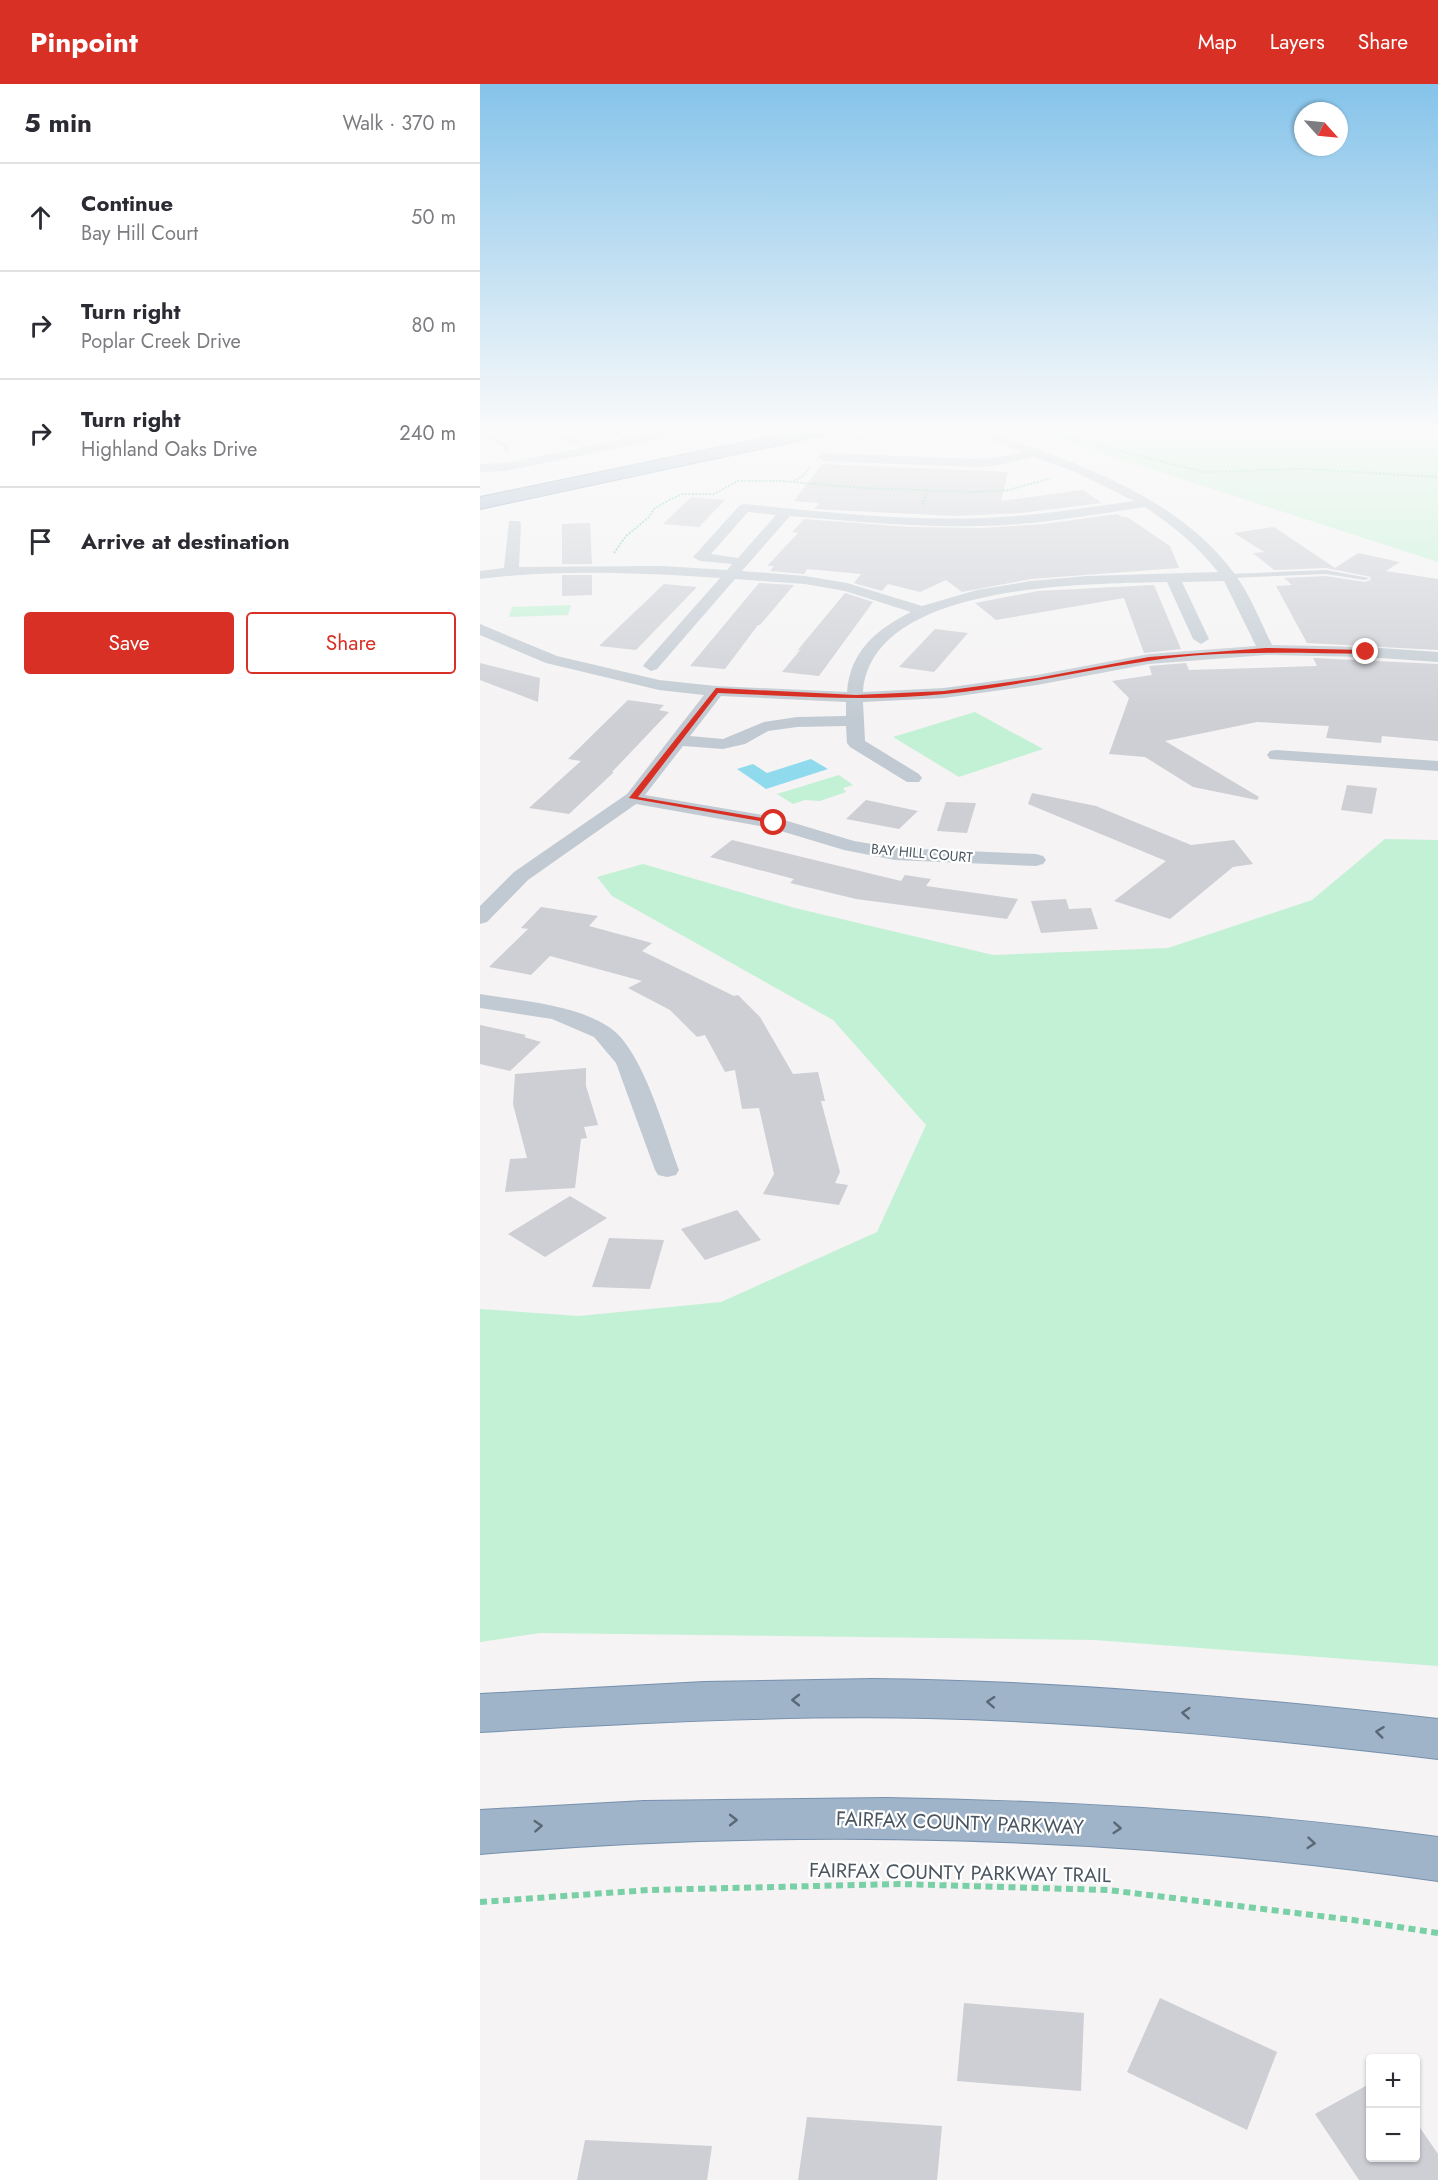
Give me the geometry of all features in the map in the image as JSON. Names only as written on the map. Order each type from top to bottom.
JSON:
[{"type":"highway","points":[[480,1713],[637,1703],[928,1699],[1104,1707],[1281,1721],[1438,1739]]},
{"type":"highway","name":"FAIRFAX COUNTY PARKWAY","points":[[480,1832],[542,1826],[678,1820],[1019,1821],[1338,1845],[1438,1859]]},
{"type":"street","points":[[511,571],[514,528]]},
{"type":"street","points":[[727,528],[700,557],[744,560]]},
{"type":"street","points":[[651,666],[772,528]]},
{"type":"street","points":[[1185,528],[1193,533],[1229,576],[1266,650]]},
{"type":"street","points":[[480,575],[511,571],[662,570],[805,580],[847,587],[921,610]]},
{"type":"street","points":[[912,778],[856,742],[854,721],[857,680],[864,657],[882,635],[921,610],[974,594],[1035,584],[1229,576]]},
{"type":"street","points":[[1173,579],[1201,639]]},
{"type":"street","points":[[480,628],[489,634],[552,660],[659,685],[856,697],[944,693],[1037,680],[1149,659],[1266,650],[1366,652],[1438,657]]},
{"type":"street","points":[[480,918],[520,876],[633,798],[716,690]]},
{"type":"street","points":[[678,740],[723,744],[739,740],[764,727],[797,722],[854,721]]},
{"type":"street","points":[[1276,756],[1438,766]]},
{"type":"street","name":"BAY HILL COURT","points":[[633,798],[774,823],[851,846],[896,854],[1036,860]]},
{"type":"street","points":[[480,1001],[557,1013],[602,1032],[627,1061],[667,1170]]},
{"type":"lane","points":[[1229,576],[1326,572],[1365,579]]},
{"type":"path","name":"FAIRFAX COUNTY PARKWAY TRAIL","points":[[480,1902],[649,1890],[876,1885],[1108,1890],[1353,1920],[1438,1934]]},
{"type":"green space","points":[[1332,528],[1438,528],[1438,562]]},
{"type":"green space","points":[[571,605],[568,615],[509,617],[512,607]]},
{"type":"green space","points":[[975,712],[1043,749],[959,777],[893,737]]},
{"type":"green space","points":[[839,775],[853,785],[843,788],[846,792],[820,801],[805,800],[793,804],[777,794]]},
{"type":"green space","points":[[1385,839],[1438,840],[1438,1666],[1095,1640],[540,1633],[480,1642],[480,1309],[579,1316],[721,1302],[877,1232],[926,1125],[833,1020],[612,896],[597,877],[643,864],[795,908],[993,955],[1168,948],[1312,900]]},
{"type":"water","points":[[811,759],[828,769],[766,789],[737,769],[753,764],[767,773]]},
{"type":"building","points":[[562,528],[590,528],[592,564],[562,564]]},
{"type":"building","points":[[796,528],[1143,528],[1170,546],[1179,568],[1031,579],[962,592],[946,580],[920,592],[888,584],[882,591],[854,583],[861,574],[807,569],[804,574],[770,571],[774,566],[767,566],[798,533],[792,532]]},
{"type":"building","points":[[1275,528],[1335,568],[1358,553],[1400,562],[1386,571],[1438,579],[1438,650],[1307,643],[1276,586],[1292,585],[1284,578],[1326,576],[1365,582],[1371,577],[1326,568],[1274,570],[1253,553],[1264,552],[1234,533]]},
{"type":"building","points":[[562,575],[592,575],[592,595],[562,596]]},
{"type":"building","points":[[759,583],[794,585],[758,625],[725,669],[690,666]]},
{"type":"building","points":[[664,584],[697,587],[636,650],[599,646]]},
{"type":"building","points":[[1154,585],[1181,649],[1144,653],[1124,598],[996,620],[975,603],[1038,591]]},
{"type":"building","points":[[845,593],[873,602],[819,676],[782,672],[801,649],[797,651]]},
{"type":"building","points":[[935,629],[968,633],[934,672],[899,667]]},
{"type":"building","points":[[1313,658],[1438,664],[1438,741],[1382,736],[1381,743],[1326,738],[1329,726],[1257,722],[1165,741],[1259,797],[1257,800],[1193,787],[1145,757],[1109,754],[1129,698],[1112,681],[1152,675],[1149,666],[1186,663],[1189,670],[1317,666]]},
{"type":"building","points":[[480,663],[540,678],[538,702],[480,680]]},
{"type":"building","points":[[628,700],[664,705],[659,710],[669,712],[612,772],[614,772],[569,814],[529,808],[581,761],[568,759]]},
{"type":"building","points":[[1347,785],[1377,788],[1372,814],[1341,810]]},
{"type":"building","points":[[1032,793],[1096,806],[1191,845],[1234,840],[1253,864],[1233,867],[1170,919],[1114,901],[1166,861],[1028,804]]},
{"type":"building","points":[[866,800],[918,811],[899,829],[846,819]]},
{"type":"building","points":[[946,802],[976,803],[967,833],[937,831]]},
{"type":"building","points":[[732,840],[901,881],[905,875],[931,879],[926,886],[1018,899],[1007,919],[856,899],[790,883],[794,879],[710,857]]},
{"type":"building","points":[[1066,899],[1069,909],[1091,908],[1098,929],[1041,933],[1031,901]]},
{"type":"building","points":[[541,907],[598,916],[589,926],[652,943],[642,951],[734,996],[738,995],[760,1017],[793,1074],[818,1072],[825,1101],[821,1101],[840,1172],[835,1183],[848,1185],[839,1205],[763,1194],[774,1174],[759,1108],[742,1109],[735,1070],[725,1072],[705,1035],[697,1037],[670,1010],[628,988],[642,981],[550,956],[531,975],[489,967],[528,929],[521,928]]},
{"type":"building","points":[[480,1025],[526,1035],[524,1037],[541,1042],[510,1071],[480,1064]]},
{"type":"building","points":[[586,1068],[586,1086],[598,1125],[584,1127],[587,1138],[581,1139],[575,1188],[505,1192],[510,1159],[527,1158],[513,1104],[515,1074]]},
{"type":"building","points":[[570,1196],[607,1218],[545,1257],[508,1234]]},
{"type":"building","points":[[737,1210],[761,1240],[705,1260],[681,1229]]},
{"type":"building","points":[[609,1238],[664,1240],[650,1289],[592,1287]]},
{"type":"building","points":[[1160,1998],[1277,2052],[1247,2130],[1127,2072]]},
{"type":"building","points":[[964,2003],[1084,2013],[1081,2091],[957,2081]]},
{"type":"building","points":[[1366,2086],[1366,2162],[1420,2162],[1420,2128],[1438,2154],[1438,2180],[1359,2180],[1315,2114]]},
{"type":"building","points":[[807,2117],[942,2126],[937,2180],[798,2180]]},
{"type":"building","points":[[585,2140],[712,2146],[707,2180],[577,2180]]},
{"type":"route","points":[[774,823],[735,814],[633,798],[716,690],[856,697],[944,693],[1037,680],[1149,659],[1266,650],[1366,652]]}]
